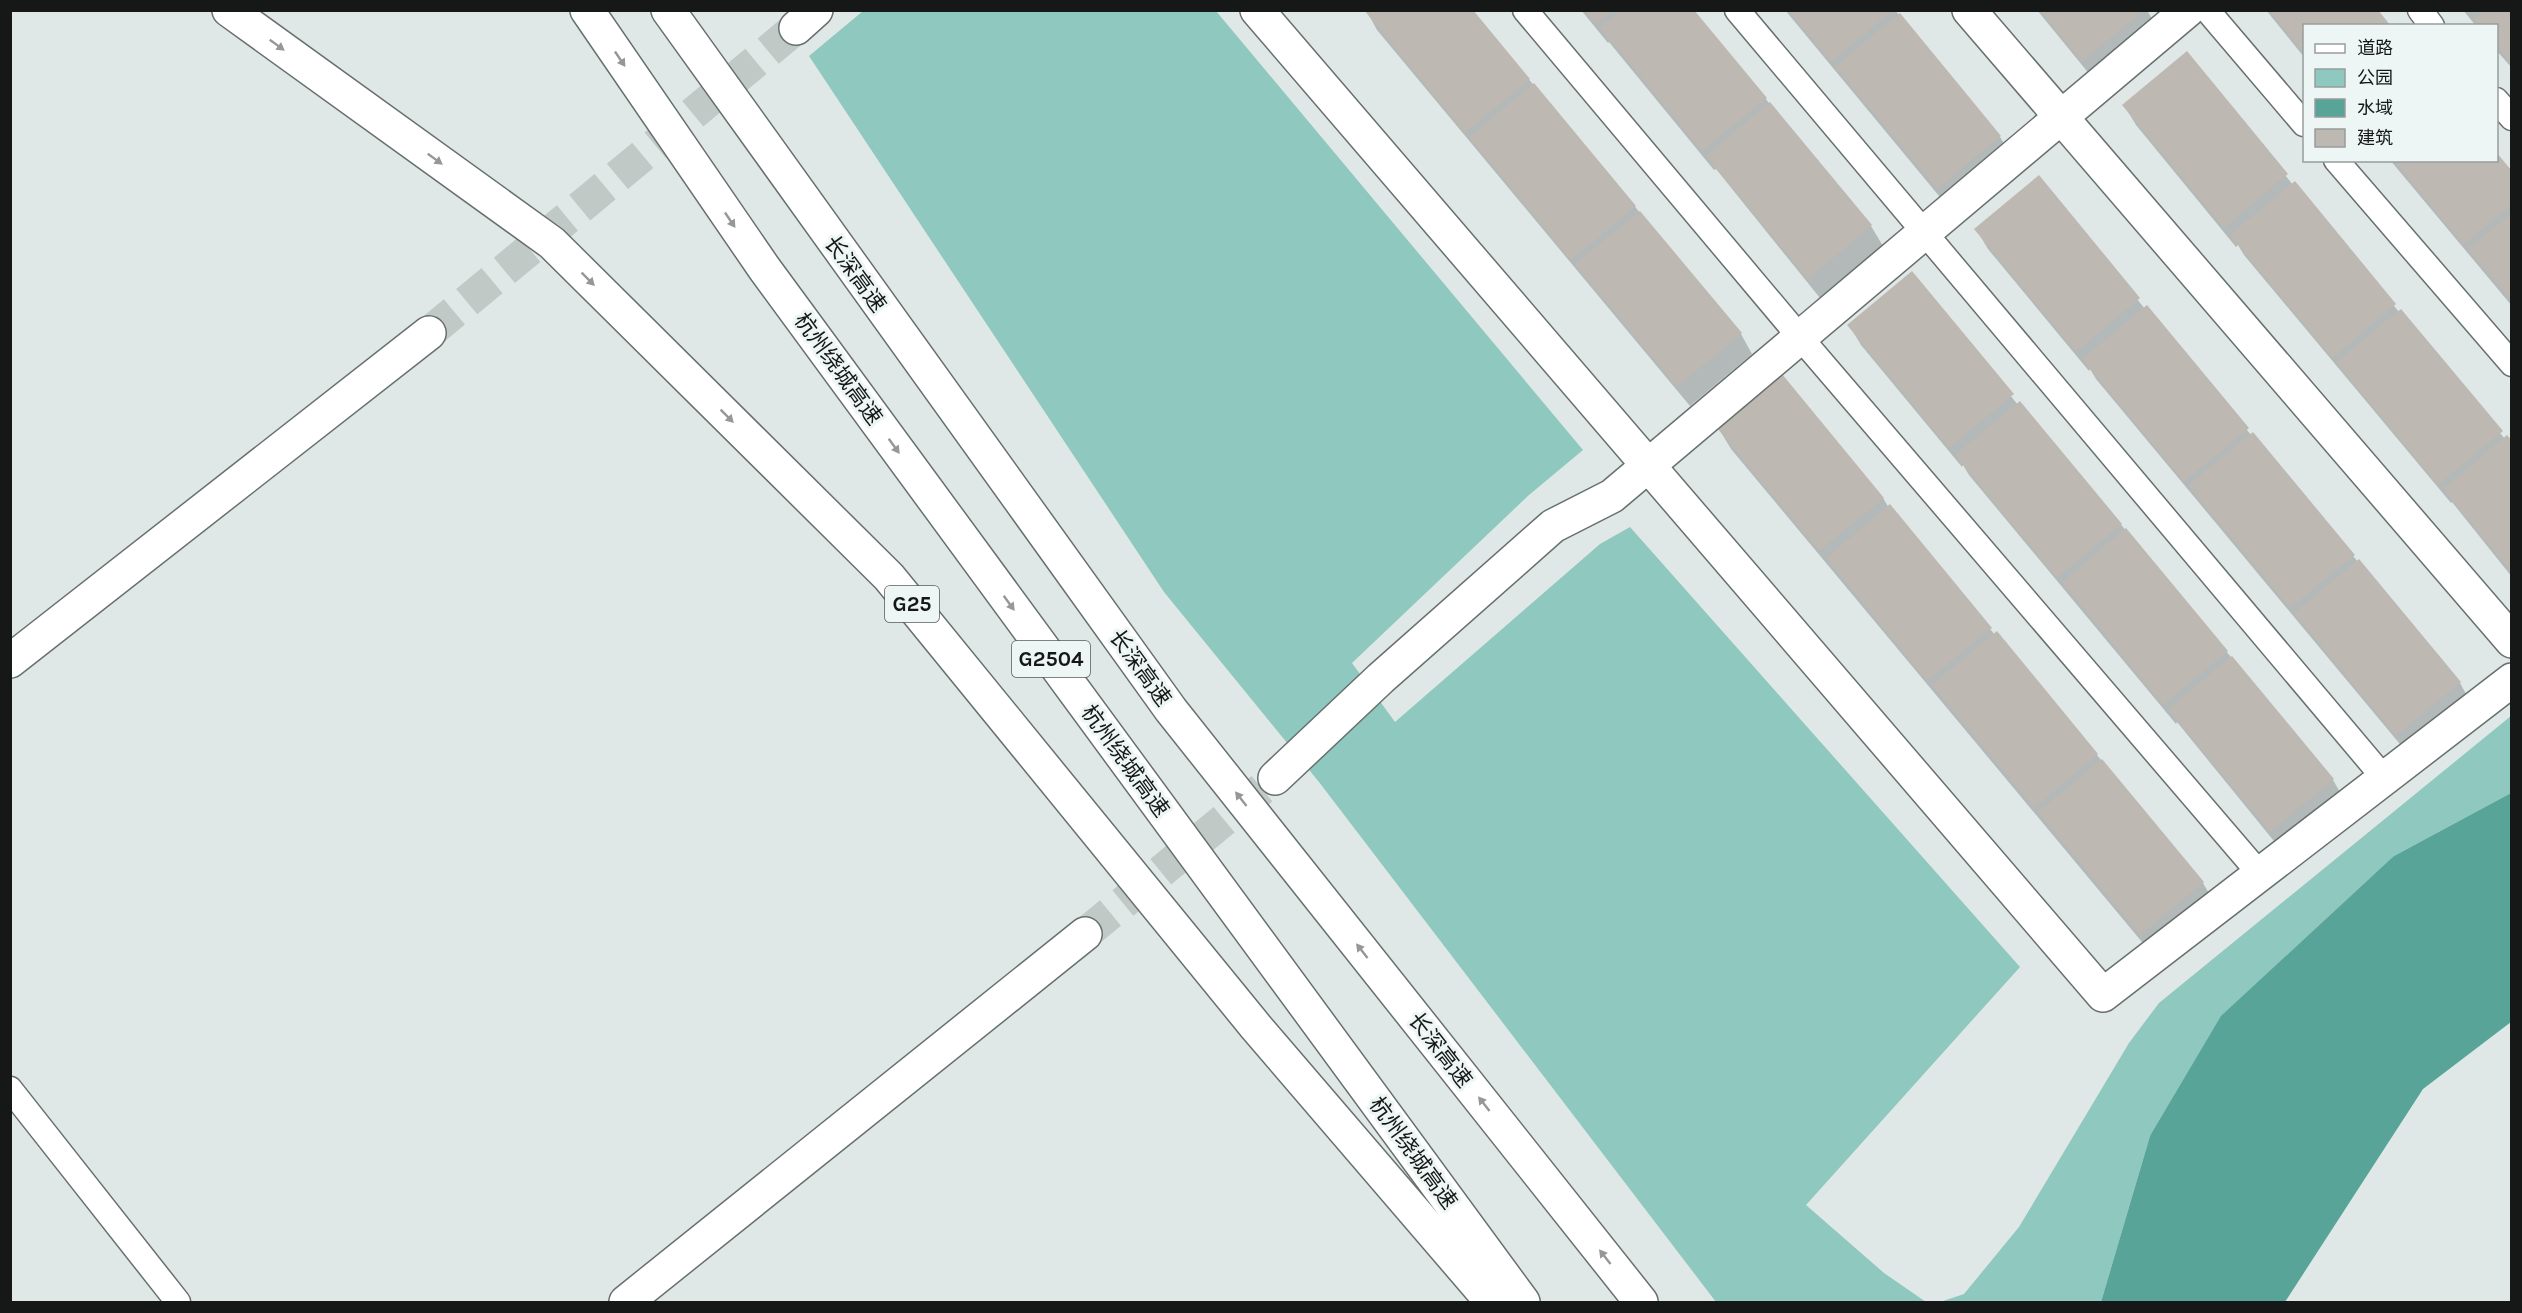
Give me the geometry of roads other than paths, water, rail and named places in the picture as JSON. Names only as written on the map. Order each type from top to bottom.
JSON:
[{"type":"main road","name":"G25","points":[[229,10],[552,243],[889,577],[1256,1026],[1492,1302]]},
{"type":"main road","name":"杭州绕城高速","points":[[587,10],[764,268],[1523,1302]]},
{"type":"main road","name":"长深高速","points":[[668,10],[1171,710],[1641,1302]]},
{"type":"main road","points":[[1257,10],[2103,995],[2511,680]]},
{"type":"main road","points":[[1969,10],[2511,641]]},
{"type":"main road","points":[[1275,778],[1381,678],[1552,526],[1611,496],[2188,10]]},
{"type":"main road","points":[[10,661],[429,333]]},
{"type":"main road","points":[[626,1302],[1085,934]]},
{"type":"lane","points":[[1525,10],[1799,336],[2260,874]]},
{"type":"lane","points":[[1737,10],[2384,778]]},
{"type":"lane","points":[[2207,10],[2303,123]]},
{"type":"lane","points":[[2420,10],[2430,24]]},
{"type":"lane","points":[[2498,102],[2511,118]]},
{"type":"lane","points":[[2338,162],[2511,364]]},
{"type":"lane","points":[[10,1089],[178,1302]]},
{"type":"water","points":[[2511,793],[2511,1022],[2423,1089],[2285,1302],[2101,1302],[2150,1136],[2221,1016],[2394,856]]},
{"type":"tunnel","points":[[429,333],[796,28]]},
{"type":"tunnel","points":[[1085,934],[1275,778]]}]
